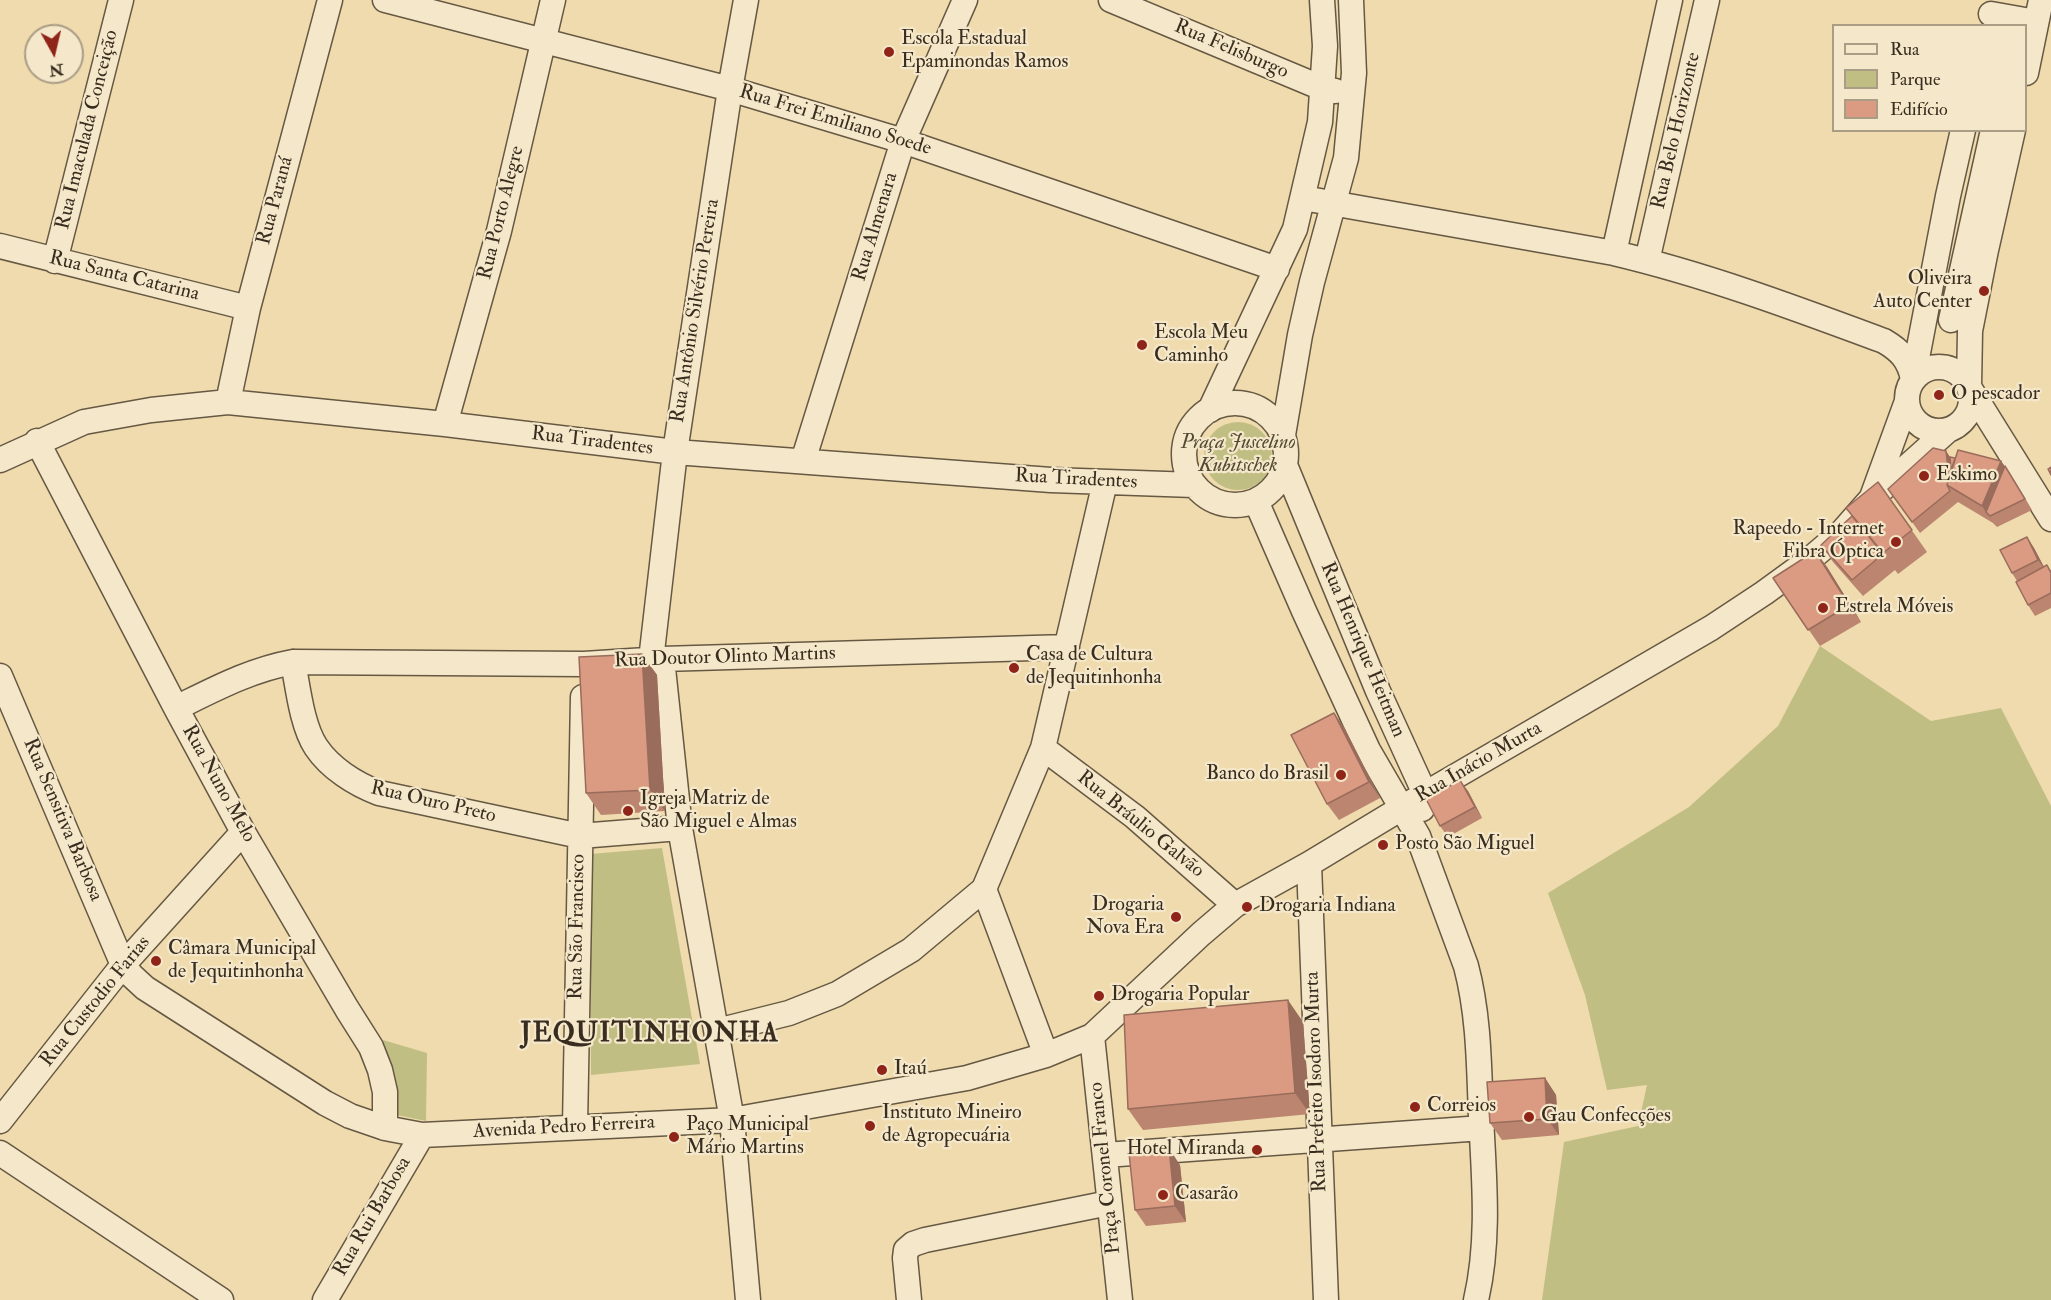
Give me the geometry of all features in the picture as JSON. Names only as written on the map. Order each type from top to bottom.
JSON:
[{"type":"street","name":"Rua Imaculada Conceição","points":[[55,261],[121,0]]},
{"type":"street","name":"Rua Paraná","points":[[228,402],[248,308],[330,0]]},
{"type":"street","name":"Rua Frei Emiliano Soede","points":[[385,0],[730,89],[903,141],[1277,269]]},
{"type":"street","name":"Rua Porto Alegre","points":[[445,424],[499,231],[553,0]]},
{"type":"street","name":"Rua Antônio Silvério Pereira","points":[[732,1120],[681,828],[657,660],[675,452],[730,89],[746,0]]},
{"type":"street","name":"Rua Almenara","points":[[803,461],[903,141],[965,0]]},
{"type":"street","name":"Rua Felisburgo","points":[[1111,0],[1322,88],[1353,94]]},
{"type":"street","points":[[1210,410],[1295,229],[1320,122],[1325,46],[1322,0]]},
{"type":"street","points":[[1283,435],[1300,335],[1312,282],[1346,158],[1353,94],[1354,27],[1351,0]]},
{"type":"street","name":"Rua Belo Horizonte","points":[[1614,253],[1670,0]]},
{"type":"street","name":"Rua Belo Horizonte","points":[[1647,261],[1707,0]]},
{"type":"street","points":[[1995,16],[2013,0]]},
{"type":"street","points":[[2021,0],[2031,16],[2027,54]]},
{"type":"street","points":[[1995,16],[2031,16]]},
{"type":"street","points":[[1871,499],[1910,390],[1963,132]]},
{"type":"street","points":[[1985,132],[1947,319],[1993,132]]},
{"type":"street","points":[[1871,499],[1947,431],[1958,426],[1971,409],[1970,331],[2013,132]]},
{"type":"street","points":[[1948,196],[1995,207]]},
{"type":"street","points":[[1303,198],[1614,253],[1769,298],[1884,341],[1899,350],[1910,365],[1910,412],[1916,422],[1925,428],[1947,431]]},
{"type":"street","name":"Rua Santa Catarina","points":[[0,246],[248,308]]},
{"type":"street","points":[[1910,390],[1922,372],[1932,367],[1955,370],[1964,377],[2051,519]]},
{"type":"street","name":"Rua Tiradentes","points":[[0,460],[84,422],[151,410],[228,402],[445,424],[675,452],[1051,480],[1194,485]]},
{"type":"street","points":[[1226,404],[1244,404],[1260,410],[1274,420],[1283,435],[1286,450],[1285,465],[1280,480],[1270,492],[1256,501],[1239,505],[1222,504],[1206,496],[1194,485],[1186,469],[1184,452],[1187,435],[1196,421],[1210,410],[1226,404]]},
{"type":"street","name":"Rua Nuno Melo","points":[[38,441],[243,832],[371,1047],[385,1092],[385,1128]]},
{"type":"street","name":"Rua Henrique Heitman","points":[[1285,465],[1378,691],[1425,794],[1418,836]]},
{"type":"street","points":[[717,1031],[789,1013],[837,994],[910,950],[984,890],[1043,748],[1105,482]]},
{"type":"street","name":"Rua Inácio Murta","points":[[1092,1036],[1235,905],[1310,864],[1400,808],[1711,628],[1808,561],[1842,532],[1871,499]]},
{"type":"street","name":"Rua Henrique Heitman","points":[[1256,501],[1363,739],[1400,808],[1418,836],[1466,966],[1471,988],[1479,1056],[1482,1128],[1484,1255],[1476,1300]]},
{"type":"street","name":"Rua Doutor Olinto Martins","points":[[176,708],[249,674],[267,667],[293,662],[584,664],[1067,647]]},
{"type":"street","name":"Rua Ouro Preto","points":[[293,662],[300,698],[315,746],[347,777],[363,787],[379,793],[579,836],[681,828]]},
{"type":"street","name":"Rua São Francisco","points":[[576,1126],[579,836],[584,664]]},
{"type":"street","name":"Rua Sensitiva Barbosa","points":[[0,676],[123,964]]},
{"type":"street","name":"Rua Bráulio Galvão","points":[[1043,748],[1135,817],[1235,905]]},
{"type":"street","name":"Rua Custodio Farias","points":[[0,1121],[123,964],[243,832]]},
{"type":"street","name":"Rua Prefeito Isodoro Murta","points":[[1310,864],[1326,1300]]},
{"type":"street","points":[[984,890],[1046,1055]]},
{"type":"street","name":"Avenida Pedro Ferreira","points":[[123,964],[132,976],[146,988],[325,1103],[350,1116],[385,1128],[422,1135],[732,1120],[967,1078],[1046,1055],[1092,1036]]},
{"type":"street","name":"Praça Coronel Franco","points":[[1092,1036],[1120,1300]]},
{"type":"street","points":[[732,1120],[748,1300]]},
{"type":"street","points":[[1105,1155],[1482,1128]]},
{"type":"street","name":"Rua Rui Barbosa","points":[[325,1300],[422,1135]]},
{"type":"street","points":[[0,1153],[221,1300]]},
{"type":"street","points":[[909,1300],[905,1258],[906,1250],[913,1244],[1109,1203]]},
{"type":"green space","name":"Praça Juscelino Kubitschek","points":[[1238,422],[1251,425],[1262,432],[1269,443],[1272,456],[1269,469],[1262,480],[1251,487],[1238,490],[1225,487],[1214,480],[1207,469],[1204,456],[1207,443],[1214,432],[1225,425]]},
{"type":"green space","points":[[1820,646],[1931,721],[2001,708],[2051,806],[2051,1300],[1542,1300],[1564,1142],[1638,1126],[1647,1085],[1607,1090],[1585,995],[1548,893],[1689,807],[1778,726]]},
{"type":"green space","points":[[662,848],[700,1064],[591,1075],[590,854]]},
{"type":"green space","points":[[383,1040],[427,1053],[426,1121],[392,1114],[392,1077]]},
{"type":"building","points":[[1933,448],[1946,451],[1949,478],[1947,485],[1950,491],[1912,522],[1888,489]]},
{"type":"building","points":[[1958,450],[2001,461],[1982,506],[1947,485]]},
{"type":"building","points":[[1950,457],[1955,458],[1951,471]]},
{"type":"building","points":[[2005,466],[2025,499],[1990,516],[1986,512]]},
{"type":"building","points":[[1878,482],[1912,530],[1883,553],[1846,508]]},
{"type":"building","points":[[1852,516],[1883,554],[1852,580],[1821,545]]},
{"type":"building","points":[[2027,537],[2038,560],[2012,573],[2000,550]]},
{"type":"building","name":"Estrela Móveis","points":[[1815,551],[1849,605],[1808,630],[1773,578]]},
{"type":"building","points":[[2047,565],[2051,573],[2051,593],[2028,605],[2016,582]]},
{"type":"building","name":"Igreja Matriz de São Miguel e Almas","points":[[642,654],[650,790],[586,793],[579,657]]},
{"type":"building","name":"Banco do Brasil","points":[[1334,713],[1369,782],[1327,804],[1291,735]]},
{"type":"building","points":[[1460,780],[1475,807],[1440,826],[1426,799]]},
{"type":"building","points":[[1288,1000],[1295,1093],[1128,1109],[1124,1015]]},
{"type":"building","points":[[1545,1078],[1547,1119],[1490,1123],[1487,1082]]},
{"type":"building","points":[[1169,1148],[1175,1206],[1135,1210],[1129,1153]]},
{"type":"place","name":"Escola Estadual Epaminondas Ramos","points":[[889,52]]},
{"type":"place","name":"Oliveira Auto Center","points":[[1984,291]]},
{"type":"place","name":"Escola Meu Caminho","points":[[1142,345]]},
{"type":"place","name":"O pescador","points":[[1939,395]]},
{"type":"place","name":"Eskimo","points":[[1924,476]]},
{"type":"place","name":"Rapeedo - Internet Fibra Óptica","points":[[1896,542]]},
{"type":"place","name":"Estrela Móveis","points":[[1823,608]]},
{"type":"place","name":"Casa de Cultura de Jequitinhonha","points":[[1014,668]]},
{"type":"place","name":"Banco do Brasil","points":[[1341,775]]},
{"type":"place","name":"Igreja Matriz de São Miguel e Almas","points":[[628,811]]},
{"type":"place","name":"Posto São Miguel","points":[[1383,845]]},
{"type":"place","name":"Drogaria Indiana","points":[[1247,907]]},
{"type":"place","name":"Drogaria Nova Era","points":[[1176,917]]},
{"type":"place","name":"Câmara Municipal de Jequitinhonha","points":[[156,961]]},
{"type":"place","name":"Drogaria Popular","points":[[1099,996]]},
{"type":"place","name":"Itaú","points":[[882,1070]]},
{"type":"place","name":"Correios","points":[[1415,1107]]},
{"type":"place","name":"Gau Confecções","points":[[1529,1117]]},
{"type":"place","name":"Instituto Mineiro de Agropecuária","points":[[870,1126]]},
{"type":"place","name":"Paço Municipal Mário Martins","points":[[674,1137]]},
{"type":"place","name":"Hotel Miranda","points":[[1257,1150]]},
{"type":"place","name":"Casarão","points":[[1163,1195]]},
{"type":"district","name":"JEQUITINHONHA","points":[[650,1035]]}]
